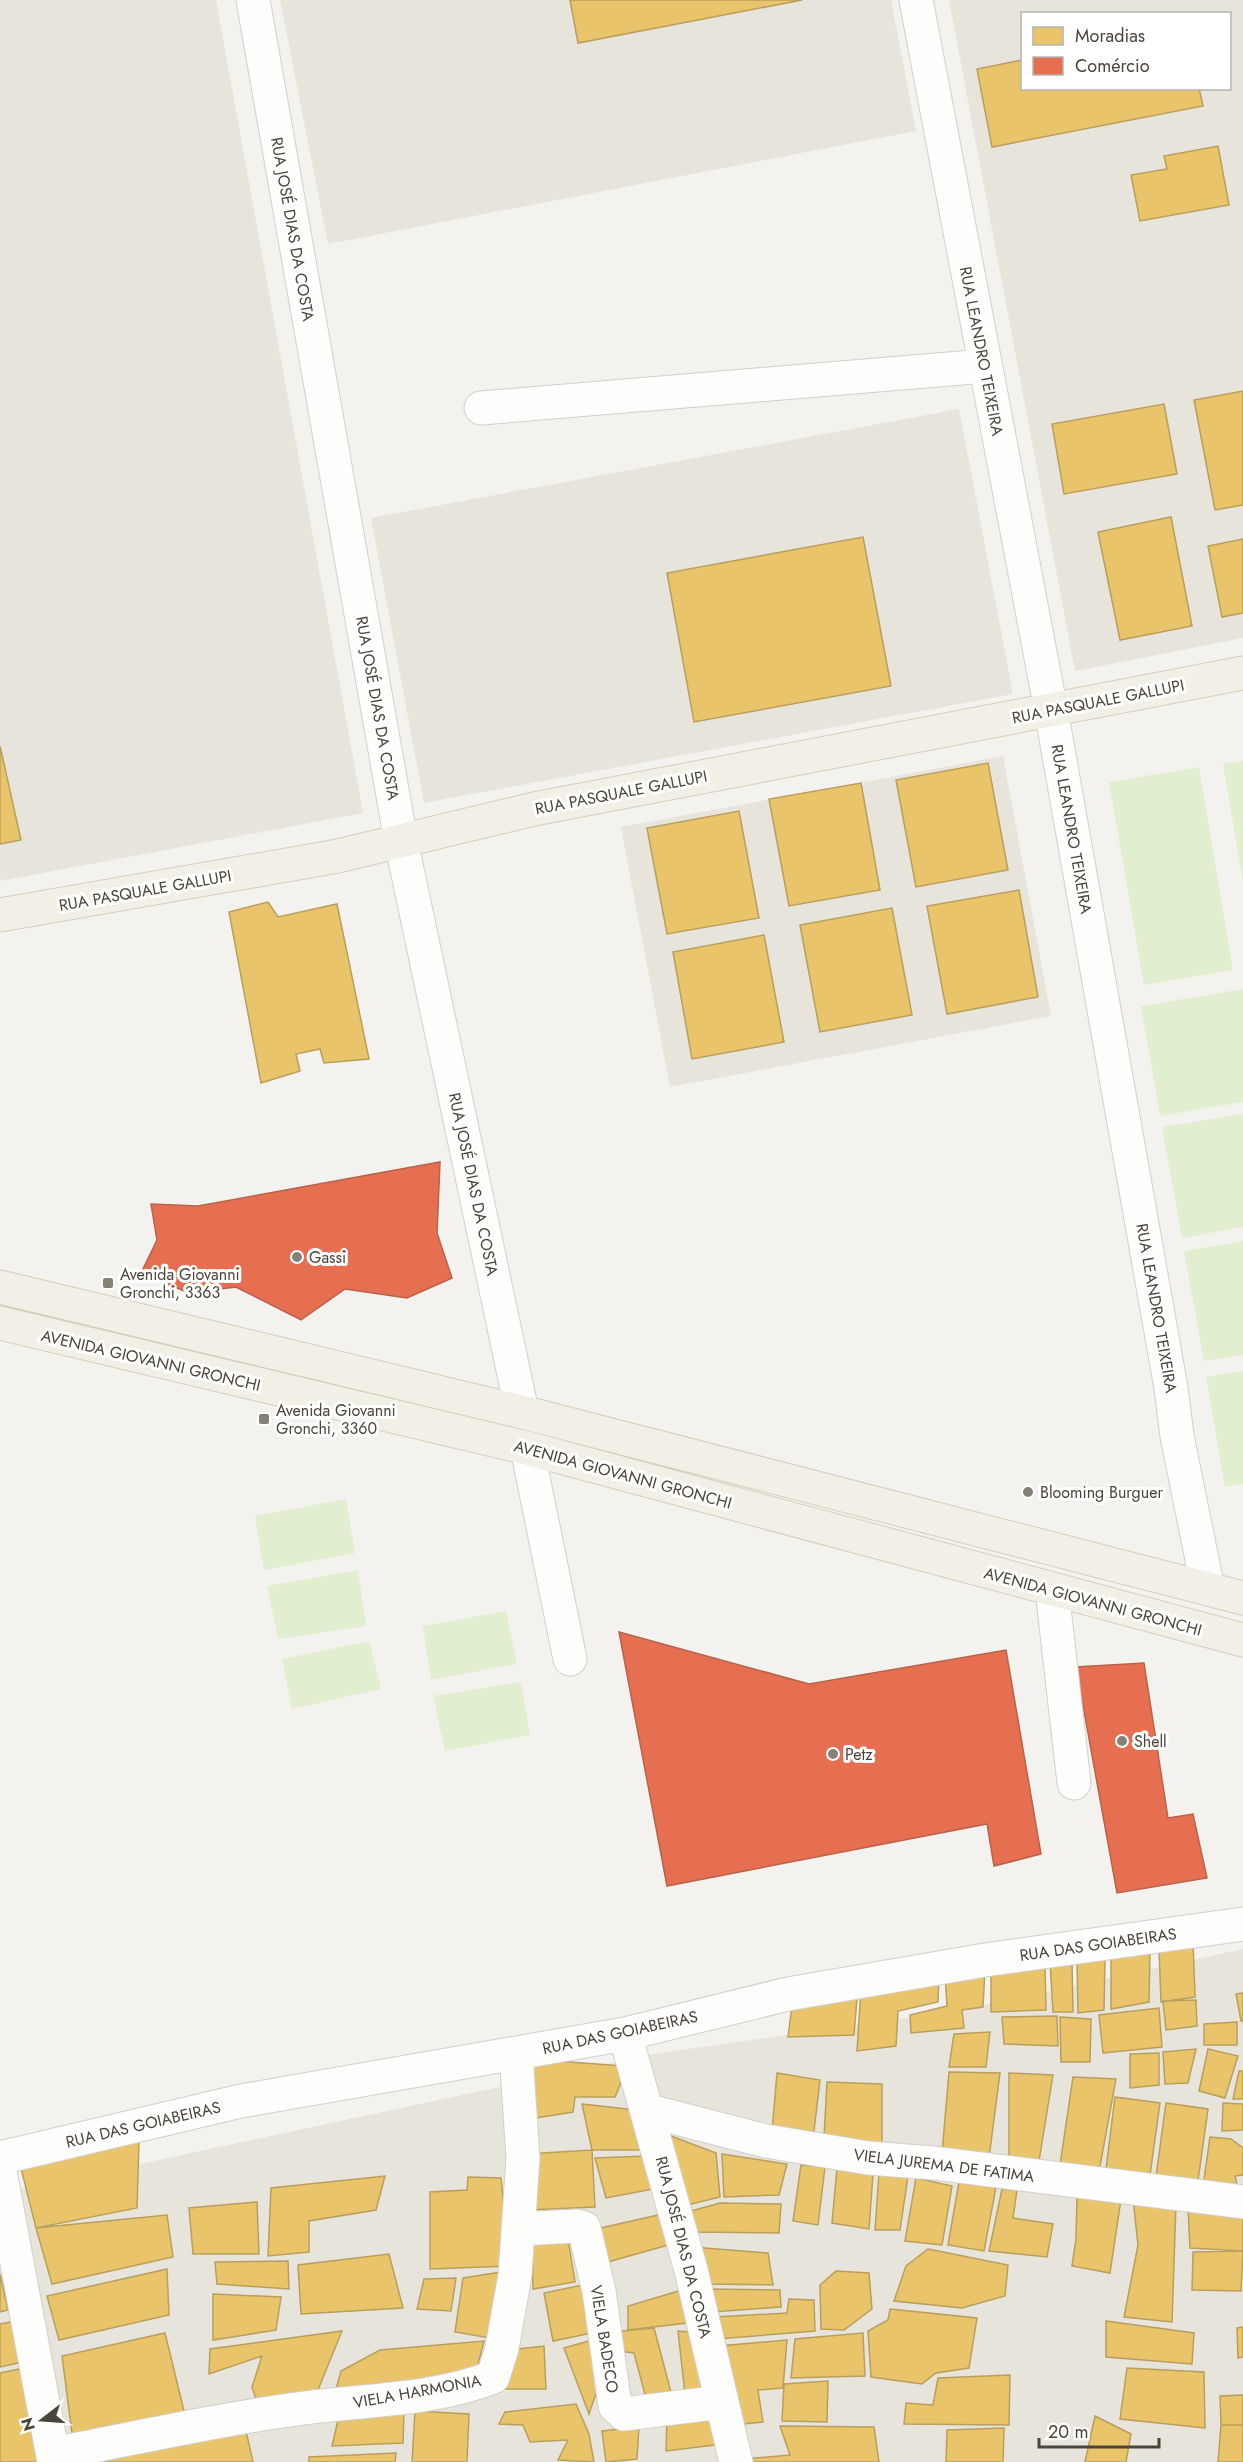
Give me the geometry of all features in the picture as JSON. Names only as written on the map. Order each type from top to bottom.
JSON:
[{"type":"main road","name":"RUA PASQUALE GALLUPI","points":[[0,915],[338,856],[534,809],[1243,673]]},
{"type":"main road","name":"AVENIDA GIOVANNI GRONCHI","points":[[0,1287],[522,1412],[1243,1598]]},
{"type":"main road","name":"AVENIDA GIOVANNI GRONCHI","points":[[0,1323],[527,1448],[1243,1640]]},
{"type":"main road","points":[[1000,1576],[1055,1578],[1200,1609],[1211,1606],[1213,1600],[1208,1589]]},
{"type":"street","name":"RUA JOSÉ DIAS DA COSTA","points":[[253,0],[401,841],[522,1412]]},
{"type":"street","name":"RUA LEANDRO TEIXEIRA","points":[[916,0],[1051,710],[1172,1388],[1177,1436],[1208,1589]]},
{"type":"street","points":[[481,408],[985,366]]},
{"type":"street","points":[[527,1448],[570,1659]]},
{"type":"street","points":[[1052,1590],[1074,1783]]},
{"type":"street","name":"RUA DAS GOIABEIRAS","points":[[0,2158],[241,2102],[626,2034],[788,1994],[985,1960],[1243,1924]]},
{"type":"street","name":"RUA JOSÉ DIAS DA COSTA","points":[[626,2034],[649,2110],[691,2270],[736,2462]]},
{"type":"street","name":"VIELA HARMONIA","points":[[53,2458],[303,2408],[389,2399],[468,2385],[493,2377],[502,2348],[515,2275],[523,2158],[516,2053]]},
{"type":"street","name":"VIELA JUREMA DE FATIMA","points":[[649,2110],[766,2141],[868,2158],[934,2163],[1243,2202]]},
{"type":"street","points":[[0,2171],[53,2458]]},
{"type":"street","name":"VIELA BADECO","points":[[518,2229],[577,2226],[584,2228],[599,2291],[615,2406],[618,2412],[624,2414],[722,2402]]},
{"type":"shaded area","points":[[0,0],[216,0],[363,813],[0,881]]},
{"type":"shaded area","points":[[280,0],[891,0],[916,131],[328,244]]},
{"type":"shaded area","points":[[949,0],[1243,0],[1243,638],[1075,671]]},
{"type":"shaded area","points":[[959,409],[1013,694],[424,803],[371,518]]},
{"type":"shaded area","points":[[1003,756],[1051,1016],[670,1087],[621,827]]},
{"type":"shaded area","points":[[1243,1949],[1243,2462],[0,2462],[0,2194],[653,2054],[962,2010]]},
{"type":"green space","points":[[1243,761],[1243,882],[1223,764]]},
{"type":"green space","points":[[1199,767],[1233,970],[1144,985],[1109,782]]},
{"type":"green space","points":[[1243,989],[1243,1102],[1160,1116],[1141,1006]]},
{"type":"green space","points":[[1243,1114],[1243,1227],[1182,1238],[1162,1127]]},
{"type":"green space","points":[[1243,1241],[1243,1355],[1204,1361],[1184,1251]]},
{"type":"green space","points":[[1243,1371],[1243,1484],[1225,1487],[1206,1377]]},
{"type":"green space","points":[[346,1499],[355,1553],[264,1570],[255,1516]]},
{"type":"green space","points":[[358,1570],[366,1626],[278,1639],[267,1586]]},
{"type":"green space","points":[[506,1611],[517,1664],[431,1680],[423,1626]]},
{"type":"green space","points":[[369,1641],[381,1689],[292,1709],[282,1659]]},
{"type":"green space","points":[[521,1682],[530,1735],[445,1751],[433,1696]]},
{"type":"building: Moradias","points":[[570,0],[802,0],[578,43]]},
{"type":"building: Moradias","points":[[1021,60],[1021,90],[1199,90],[1203,106],[992,147],[977,69]]},
{"type":"building: Moradias","points":[[1218,146],[1229,205],[1140,221],[1131,175],[1167,169],[1164,156]]},
{"type":"building: Moradias","points":[[1243,391],[1243,505],[1215,510],[1194,400]]},
{"type":"building: Moradias","points":[[1164,404],[1177,474],[1064,494],[1052,424]]},
{"type":"building: Moradias","points":[[1171,517],[1192,626],[1120,640],[1098,532]]},
{"type":"building: Moradias","points":[[863,537],[891,686],[694,722],[667,573]]},
{"type":"building: Moradias","points":[[1243,539],[1243,613],[1222,617],[1208,546]]},
{"type":"building: Moradias","points":[[0,746],[21,840],[0,844]]},
{"type":"building: Moradias","points":[[988,763],[1008,870],[916,887],[896,780]]},
{"type":"building: Moradias","points":[[861,783],[880,890],[789,906],[769,799]]},
{"type":"building: Moradias","points":[[739,811],[759,918],[667,934],[647,828]]},
{"type":"building: Moradias","points":[[1019,890],[1038,997],[947,1014],[927,906]]},
{"type":"building: Moradias","points":[[268,902],[278,917],[337,904],[369,1059],[324,1063],[320,1049],[296,1054],[300,1071],[261,1083],[229,912]]},
{"type":"building: Moradias","points":[[892,908],[912,1015],[820,1032],[800,925]]},
{"type":"building: Moradias","points":[[764,935],[784,1042],[692,1059],[673,952]]},
{"type":"building: Moradias","points":[[1193,1941],[1195,1997],[1161,2002],[1159,1949]]},
{"type":"building: Moradias","points":[[1150,1951],[1149,2002],[1111,2009],[1111,1954]]},
{"type":"building: Moradias","points":[[1105,1958],[1104,2010],[1078,2013],[1077,1959]]},
{"type":"building: Moradias","points":[[1072,1961],[1073,2012],[1053,2012],[1050,1962]]},
{"type":"building: Moradias","points":[[1045,1964],[1046,2010],[991,2012],[991,1967]]},
{"type":"building: Moradias","points":[[985,1969],[983,2007],[962,2010],[964,2028],[911,2033],[910,2015],[947,2006],[945,1974]]},
{"type":"building: Moradias","points":[[939,1974],[938,2002],[898,2011],[896,2046],[857,2051],[861,1988]]},
{"type":"building: Moradias","points":[[858,1986],[854,2035],[788,2037],[793,1998]]},
{"type":"building: Moradias","points":[[1243,1993],[1243,2021],[1241,2021],[1236,1994]]},
{"type":"building: Moradias","points":[[1196,2000],[1197,2026],[1166,2030],[1163,2001]]},
{"type":"building: Moradias","points":[[1159,2008],[1162,2047],[1103,2053],[1099,2015]]},
{"type":"building: Moradias","points":[[1057,2016],[1058,2046],[1004,2044],[1002,2017]]},
{"type":"building: Moradias","points":[[1060,2017],[1091,2019],[1090,2062],[1061,2062]]},
{"type":"building: Moradias","points":[[1237,2022],[1237,2045],[1204,2045],[1204,2024]]},
{"type":"building: Moradias","points":[[990,2032],[986,2067],[949,2067],[954,2034]]},
{"type":"building: Moradias","points":[[1196,2049],[1188,2083],[1165,2084],[1163,2052]]},
{"type":"building: Moradias","points":[[1208,2049],[1238,2056],[1225,2098],[1199,2091]]},
{"type":"building: Moradias","points":[[1159,2053],[1159,2085],[1130,2088],[1130,2054]]},
{"type":"building: Moradias","points":[[529,2059],[623,2066],[620,2085],[615,2097],[575,2097],[573,2112],[529,2119]]},
{"type":"building: Moradias","points":[[1239,2071],[1243,2071],[1243,2099],[1233,2099]]},
{"type":"building: Moradias","points":[[949,2072],[1000,2073],[989,2158],[942,2153]]},
{"type":"building: Moradias","points":[[777,2073],[820,2080],[813,2139],[772,2132]]},
{"type":"building: Moradias","points":[[1009,2073],[1053,2075],[1038,2167],[1009,2165]]},
{"type":"building: Moradias","points":[[1073,2077],[1116,2079],[1098,2177],[1059,2172]]},
{"type":"building: Moradias","points":[[827,2082],[882,2084],[882,2144],[824,2137]]},
{"type":"building: Moradias","points":[[1115,2097],[1160,2103],[1149,2182],[1105,2177]]},
{"type":"building: Moradias","points":[[1166,2103],[1208,2109],[1197,2188],[1155,2184]]},
{"type":"building: Moradias","points":[[1223,2103],[1243,2104],[1243,2130],[1222,2131]]},
{"type":"building: Moradias","points":[[582,2104],[636,2110],[647,2150],[592,2150]]},
{"type":"building: Moradias","points":[[663,2133],[716,2153],[720,2197],[683,2206]]},
{"type":"building: Moradias","points":[[1210,2137],[1231,2139],[1243,2148],[1243,2175],[1235,2176],[1239,2194],[1202,2194]]},
{"type":"building: Moradias","points":[[139,2140],[137,2208],[36,2228],[21,2168]]},
{"type":"building: Moradias","points":[[592,2150],[595,2207],[527,2210],[526,2154]]},
{"type":"building: Moradias","points":[[722,2154],[787,2164],[779,2195],[724,2197]]},
{"type":"building: Moradias","points":[[648,2156],[659,2188],[606,2198],[595,2158]]},
{"type":"building: Moradias","points":[[801,2165],[825,2167],[818,2225],[793,2221]]},
{"type":"building: Moradias","points":[[837,2168],[873,2174],[869,2229],[832,2223]]},
{"type":"building: Moradias","points":[[879,2174],[908,2176],[900,2230],[875,2230]]},
{"type":"building: Moradias","points":[[385,2176],[376,2210],[309,2221],[309,2252],[268,2256],[271,2188]]},
{"type":"building: Moradias","points":[[468,2177],[501,2178],[510,2266],[430,2269],[430,2192],[467,2190]]},
{"type":"building: Moradias","points":[[916,2178],[952,2186],[942,2245],[905,2241]]},
{"type":"building: Moradias","points":[[959,2182],[996,2187],[984,2251],[948,2245]]},
{"type":"building: Moradias","points":[[1002,2189],[1017,2190],[1013,2218],[1053,2224],[1047,2257],[989,2251]]},
{"type":"building: Moradias","points":[[1077,2196],[1121,2199],[1110,2273],[1072,2266],[1076,2239]]},
{"type":"building: Moradias","points":[[1133,2199],[1176,2204],[1172,2322],[1124,2317],[1138,2245]]},
{"type":"building: Moradias","points":[[257,2202],[259,2254],[193,2254],[189,2208]]},
{"type":"building: Moradias","points":[[720,2203],[781,2204],[779,2233],[690,2232],[687,2212]]},
{"type":"building: Moradias","points":[[1188,2206],[1243,2209],[1243,2251],[1190,2248]]},
{"type":"building: Moradias","points":[[663,2214],[672,2244],[597,2265],[587,2231]]},
{"type":"building: Moradias","points":[[167,2215],[173,2257],[52,2284],[36,2228]]},
{"type":"building: Moradias","points":[[532,2230],[568,2239],[575,2282],[533,2289]]},
{"type":"building: Moradias","points":[[692,2247],[768,2253],[773,2285],[703,2284]]},
{"type":"building: Moradias","points":[[928,2249],[1008,2265],[1005,2296],[962,2308],[894,2301],[906,2266]]},
{"type":"building: Moradias","points":[[1243,2251],[1241,2291],[1192,2290],[1193,2252]]},
{"type":"building: Moradias","points":[[389,2254],[403,2308],[301,2314],[298,2265]]},
{"type":"building: Moradias","points":[[288,2261],[289,2289],[217,2284],[215,2262]]},
{"type":"building: Moradias","points":[[167,2269],[169,2315],[59,2340],[47,2296]]},
{"type":"building: Moradias","points":[[508,2271],[490,2338],[455,2332],[463,2278]]},
{"type":"building: Moradias","points":[[836,2271],[869,2273],[872,2309],[844,2330],[821,2329],[820,2285]]},
{"type":"building: Moradias","points":[[0,2274],[8,2310],[0,2312]]},
{"type":"building: Moradias","points":[[456,2278],[451,2311],[417,2309],[424,2279]]},
{"type":"building: Moradias","points":[[583,2285],[592,2333],[553,2341],[544,2293]]},
{"type":"building: Moradias","points":[[709,2289],[780,2290],[781,2307],[712,2312]]},
{"type":"building: Moradias","points":[[682,2290],[687,2323],[628,2330],[628,2306]]},
{"type":"building: Moradias","points":[[213,2294],[281,2297],[276,2330],[213,2340]]},
{"type":"building: Moradias","points":[[789,2299],[814,2300],[815,2331],[717,2339],[715,2317],[787,2313]]},
{"type":"building: Moradias","points":[[890,2309],[977,2318],[969,2368],[936,2373],[922,2384],[871,2377],[868,2331],[888,2320]]},
{"type":"building: Moradias","points":[[16,2321],[23,2362],[0,2367],[0,2324]]},
{"type":"building: Moradias","points":[[1106,2321],[1194,2333],[1192,2364],[1106,2357]]},
{"type":"building: Moradias","points":[[1243,2327],[1243,2357],[1238,2358],[1237,2328]]},
{"type":"building: Moradias","points":[[654,2328],[672,2396],[647,2402],[634,2353],[618,2351],[613,2332]]},
{"type":"building: Moradias","points":[[342,2331],[315,2397],[258,2405],[252,2387],[262,2356],[209,2374],[210,2349]]},
{"type":"building: Moradias","points":[[678,2331],[700,2333],[709,2395],[685,2394]]},
{"type":"building: Moradias","points":[[165,2333],[185,2415],[73,2441],[62,2356]]},
{"type":"building: Moradias","points":[[863,2333],[865,2376],[791,2378],[795,2339]]},
{"type":"building: Moradias","points":[[596,2339],[606,2364],[589,2414],[564,2348]]},
{"type":"building: Moradias","points":[[787,2340],[783,2388],[758,2390],[763,2422],[734,2425],[719,2346]]},
{"type":"building: Moradias","points":[[484,2341],[475,2376],[336,2390],[341,2371],[380,2350]]},
{"type":"building: Moradias","points":[[544,2346],[546,2389],[496,2389],[508,2350]]},
{"type":"building: Moradias","points":[[29,2367],[46,2462],[0,2462],[0,2373]]},
{"type":"building: Moradias","points":[[1127,2368],[1204,2372],[1205,2428],[1120,2419]]},
{"type":"building: Moradias","points":[[1010,2375],[1009,2425],[904,2424],[906,2403],[933,2405],[938,2378]]},
{"type":"building: Moradias","points":[[828,2381],[827,2422],[782,2421],[784,2384]]},
{"type":"building: Moradias","points":[[1243,2395],[1243,2425],[1221,2425],[1220,2396]]},
{"type":"building: Moradias","points":[[576,2404],[589,2434],[594,2462],[558,2460],[568,2440],[530,2442],[523,2425],[499,2424],[505,2412]]},
{"type":"building: Moradias","points":[[340,2411],[404,2411],[403,2443],[332,2446]]},
{"type":"building: Moradias","points":[[415,2411],[469,2414],[467,2462],[412,2462]]},
{"type":"building: Moradias","points":[[717,2413],[723,2444],[666,2451],[667,2418]]},
{"type":"building: Moradias","points":[[1095,2416],[1131,2434],[1126,2462],[1085,2462]]},
{"type":"building: Moradias","points":[[1221,2425],[1243,2425],[1243,2462],[1218,2462]]},
{"type":"building: Moradias","points":[[780,2426],[874,2427],[879,2462],[745,2462],[745,2459],[790,2455]]},
{"type":"building: Moradias","points":[[639,2427],[637,2459],[606,2462],[602,2431]]},
{"type":"building: Moradias","points":[[1004,2428],[1003,2462],[946,2462],[947,2430]]},
{"type":"building: Moradias","points":[[246,2431],[253,2462],[83,2462]]},
{"type":"building: Moradias","points":[[396,2453],[395,2462],[309,2462],[309,2457]]},
{"type":"building: Comércio","name":"Gassi","points":[[440,1162],[437,1233],[452,1278],[407,1298],[345,1289],[301,1320],[236,1287],[189,1293],[141,1273],[157,1240],[151,1204],[198,1206]]},
{"type":"building: Comércio","name":"Petz","points":[[619,1632],[809,1684],[1006,1650],[1041,1854],[994,1866],[987,1824],[667,1886]]},
{"type":"building: Comércio","name":"Shell","points":[[1144,1663],[1168,1818],[1193,1814],[1207,1878],[1117,1893],[1076,1667]]},
{"type":"place","name":"Gassi","points":[[297,1257]]},
{"type":"place","name":"Avenida Giovanni Gronchi, 3363","points":[[108,1283]]},
{"type":"place","name":"Avenida Giovanni Gronchi, 3360","points":[[264,1419]]},
{"type":"place","name":"Blooming Burguer","points":[[1028,1492]]},
{"type":"place","name":"Shell","points":[[1122,1741]]},
{"type":"place","name":"Petz","points":[[833,1754]]}]
